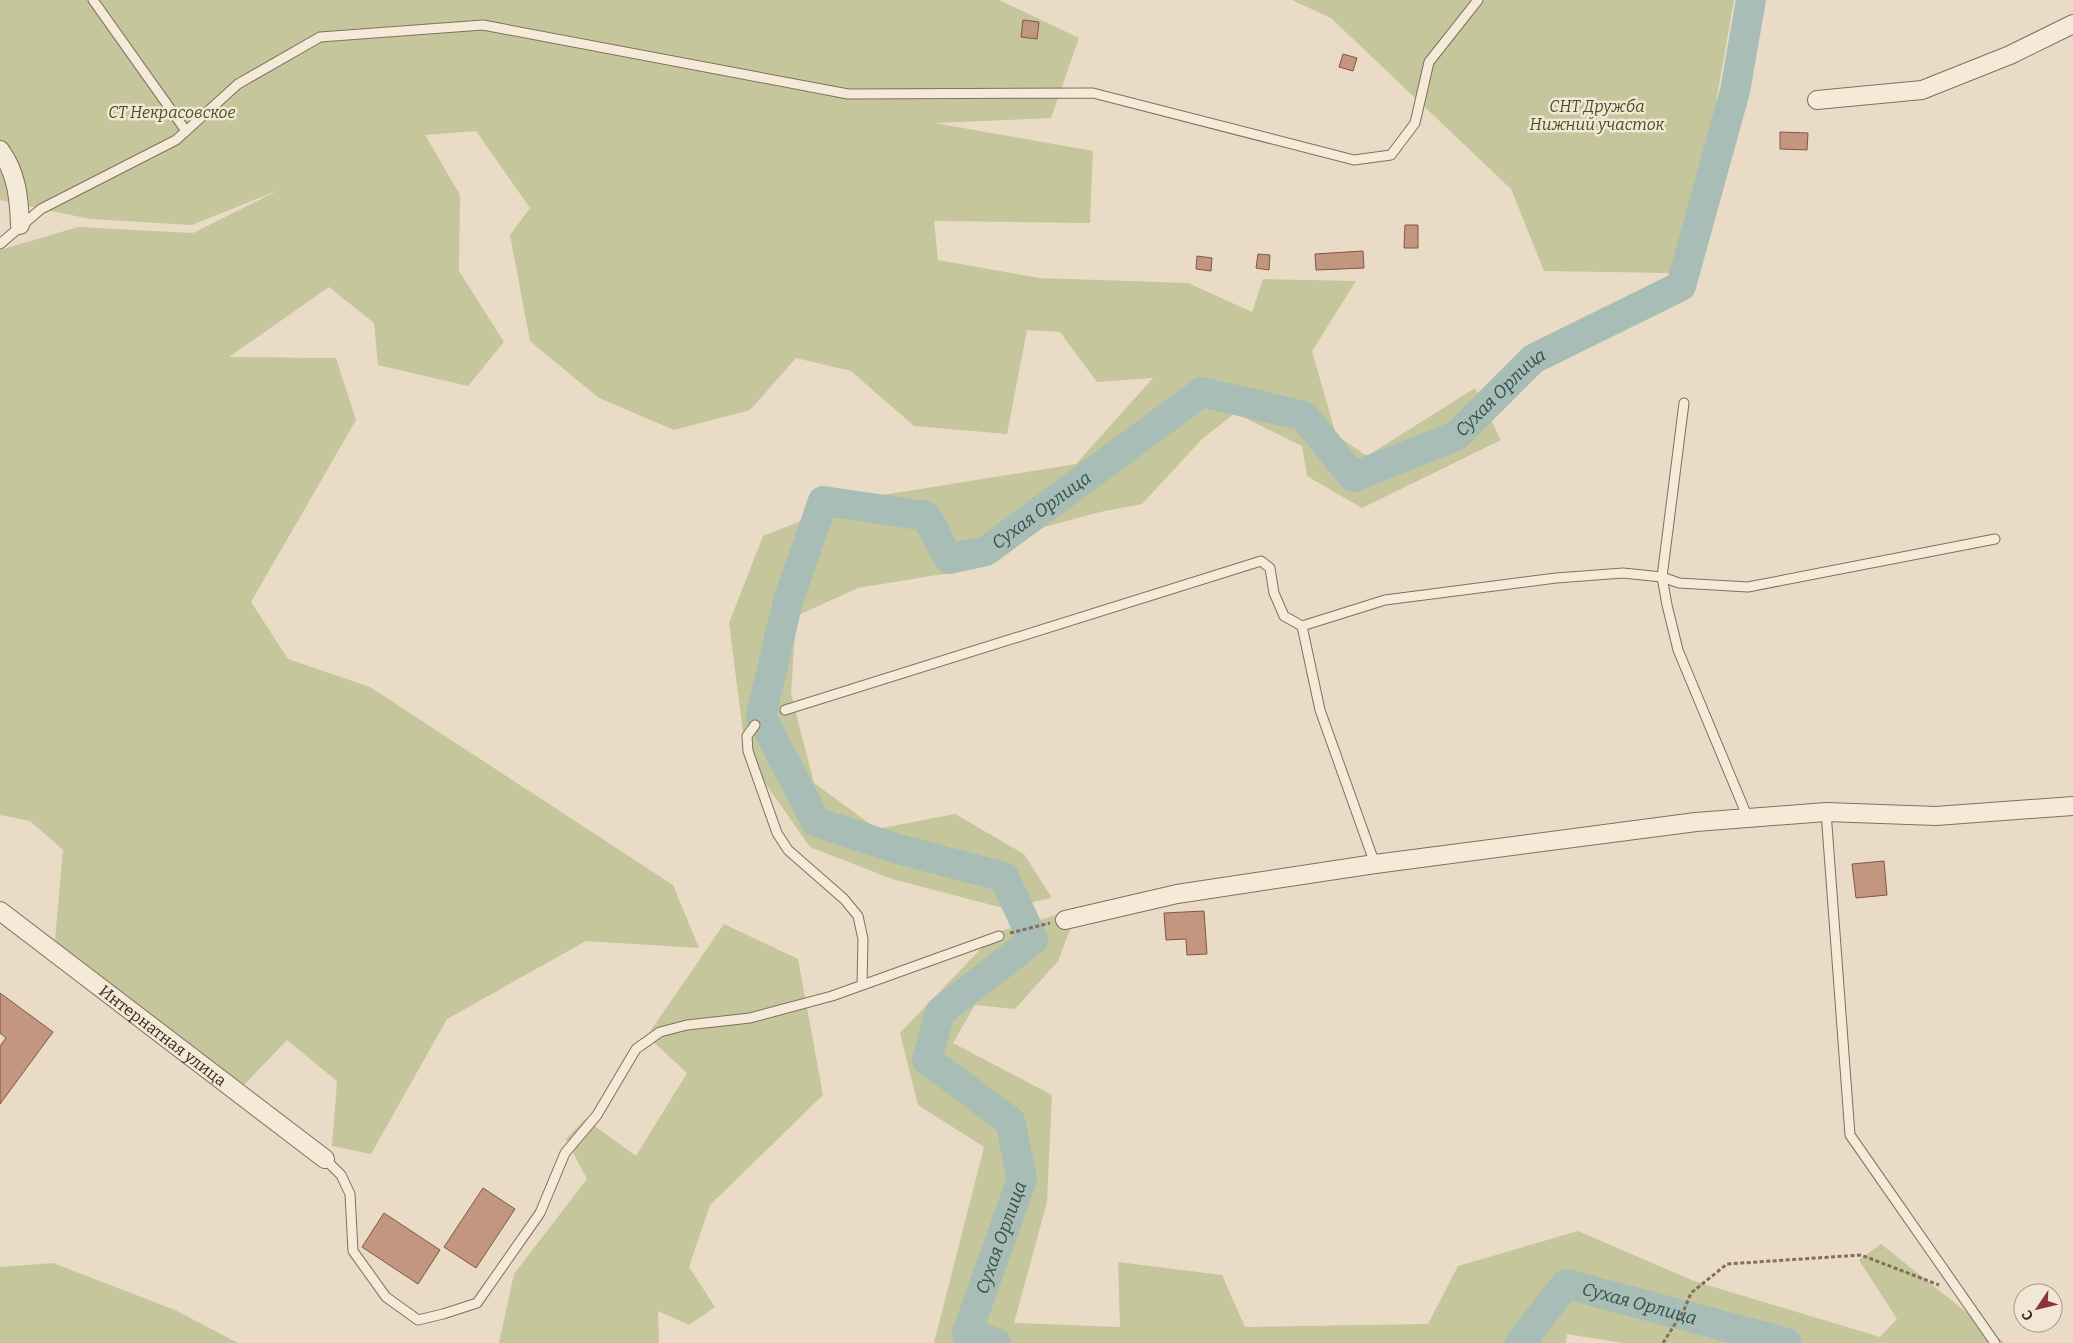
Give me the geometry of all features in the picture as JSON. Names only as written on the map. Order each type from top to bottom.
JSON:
[{"type":"street","points":[[1817,100],[1922,90],[2010,55],[2073,24]]},
{"type":"street","points":[[0,150],[8,161],[18,192],[20,226]]},
{"type":"street","points":[[1065,920],[1178,894],[1375,864],[1696,822],[1826,812],[1936,816],[2073,806]]},
{"type":"street","name":"Интернатная улица","points":[[0,911],[325,1159]]},
{"type":"lane","points":[[93,0],[186,131]]},
{"type":"lane","points":[[0,244],[41,209],[176,140],[238,84],[320,37],[483,25],[848,94],[1093,93],[1354,160],[1391,155],[1414,123],[1429,62],[1478,0]]},
{"type":"lane","points":[[1684,403],[1662,577],[1678,650],[1748,818]]},
{"type":"lane","points":[[786,710],[1261,561],[1270,568],[1274,593],[1284,616],[1302,626],[1384,600],[1556,578],[1623,573],[1662,577],[1679,583],[1748,587],[1995,539]]},
{"type":"lane","points":[[1302,626],[1320,710],[1375,864]]},
{"type":"lane","points":[[756,725],[747,736],[748,752],[777,833],[788,850],[844,898],[858,916],[863,939],[862,984]]},
{"type":"lane","points":[[1826,812],[1850,1135],[1995,1343]]},
{"type":"lane","points":[[325,1159],[342,1174],[350,1194],[354,1251],[386,1297],[418,1320],[477,1303],[540,1213],[565,1153],[597,1115],[636,1049],[660,1032],[687,1025],[750,1018],[832,996],[999,936]]},
{"type":"path","points":[[999,936],[1065,920]]},
{"type":"path","points":[[1663,1343],[1680,1318],[1691,1293],[1727,1264],[1861,1255],[1941,1286]]},
{"type":"green space","name":"СТ Некрасовское","points":[[0,0],[999,0],[1079,38],[1051,118],[935,123],[1093,151],[1090,223],[934,221],[938,260],[1039,278],[1188,283],[1252,312],[1263,279],[1356,281],[1312,351],[1336,435],[1367,456],[1475,388],[1501,440],[1362,508],[1307,476],[1302,446],[1235,413],[1202,439],[1142,504],[1100,512],[1008,537],[949,573],[858,588],[796,616],[791,694],[814,783],[877,829],[955,814],[1024,854],[1052,898],[1003,908],[892,879],[810,847],[746,756],[729,623],[763,536],[858,499],[1076,464],[1153,378],[1097,382],[1060,332],[1027,330],[1007,434],[914,426],[851,371],[796,358],[750,410],[674,430],[599,398],[530,341],[510,235],[530,208],[476,131],[425,135],[460,195],[459,271],[504,342],[468,386],[378,365],[374,323],[329,287],[229,357],[336,358],[356,420],[251,602],[288,659],[370,687],[673,885],[699,948],[586,941],[447,1019],[371,1154],[332,1146],[337,1081],[287,1040],[243,1086],[55,941],[63,850],[30,821],[0,815],[0,250],[78,227],[193,233],[279,190],[192,225],[90,219],[0,200]]},
{"type":"green space","name":"СНТ Дружба Нижний участок","points":[[1292,0],[1734,0],[1705,165],[1670,273],[1544,271],[1511,189],[1331,18]]},
{"type":"green space","points":[[1078,909],[1058,961],[1015,1009],[975,1005],[953,1043],[1052,1095],[1047,1202],[1014,1323],[1120,1327],[1118,1262],[1222,1275],[1245,1327],[1428,1324],[1458,1266],[1578,1231],[1694,1281],[1880,1337],[1897,1319],[1859,1260],[1881,1244],[2005,1343],[1623,1343],[1567,1334],[1566,1343],[934,1343],[984,1147],[918,1105],[900,1033],[997,932]]},
{"type":"green space","points":[[724,924],[798,959],[823,1095],[710,1205],[689,1267],[715,1307],[689,1325],[658,1311],[659,1343],[499,1343],[514,1274],[587,1179],[566,1139],[585,1119],[636,1156],[687,1073],[647,1036]]},
{"type":"green space","points":[[53,1263],[175,1310],[238,1343],[0,1343],[0,1267]]},
{"type":"building","points":[[1023,20],[1039,22],[1037,39],[1021,37]]},
{"type":"building","points":[[1343,54],[1357,58],[1353,71],[1339,67]]},
{"type":"building","points":[[1780,132],[1808,133],[1807,150],[1780,149]]},
{"type":"building","points":[[1405,225],[1418,225],[1418,248],[1404,248]]},
{"type":"building","points":[[1363,251],[1364,268],[1316,270],[1315,254]]},
{"type":"building","points":[[1258,254],[1270,255],[1269,270],[1256,268]]},
{"type":"building","points":[[1197,256],[1212,258],[1211,271],[1196,269]]},
{"type":"building","points":[[1884,861],[1887,895],[1856,898],[1852,864]]},
{"type":"building","points":[[1204,911],[1207,954],[1187,955],[1186,939],[1166,940],[1164,913]]},
{"type":"building","points":[[0,993],[53,1032],[0,1104],[0,1046],[6,1038],[0,1033]]},
{"type":"building","points":[[483,1188],[515,1209],[476,1268],[444,1247]]},
{"type":"building","points":[[384,1213],[440,1250],[418,1284],[362,1247]]},
{"type":"waterway","name":"Сухая Орлица","points":[[996,1343],[967,1333],[1022,1179],[1010,1121],[927,1060],[940,1012],[1033,940],[1004,877],[898,849],[816,822],[761,716],[788,601],[823,501],[926,516],[949,559],[986,551],[1202,392],[1304,416],[1353,477],[1456,436],[1533,359],[1681,286],[1735,91],[1751,0]]},
{"type":"waterway","name":"Сухая Орлица","points":[[1520,1343],[1566,1284],[1787,1343]]}]
